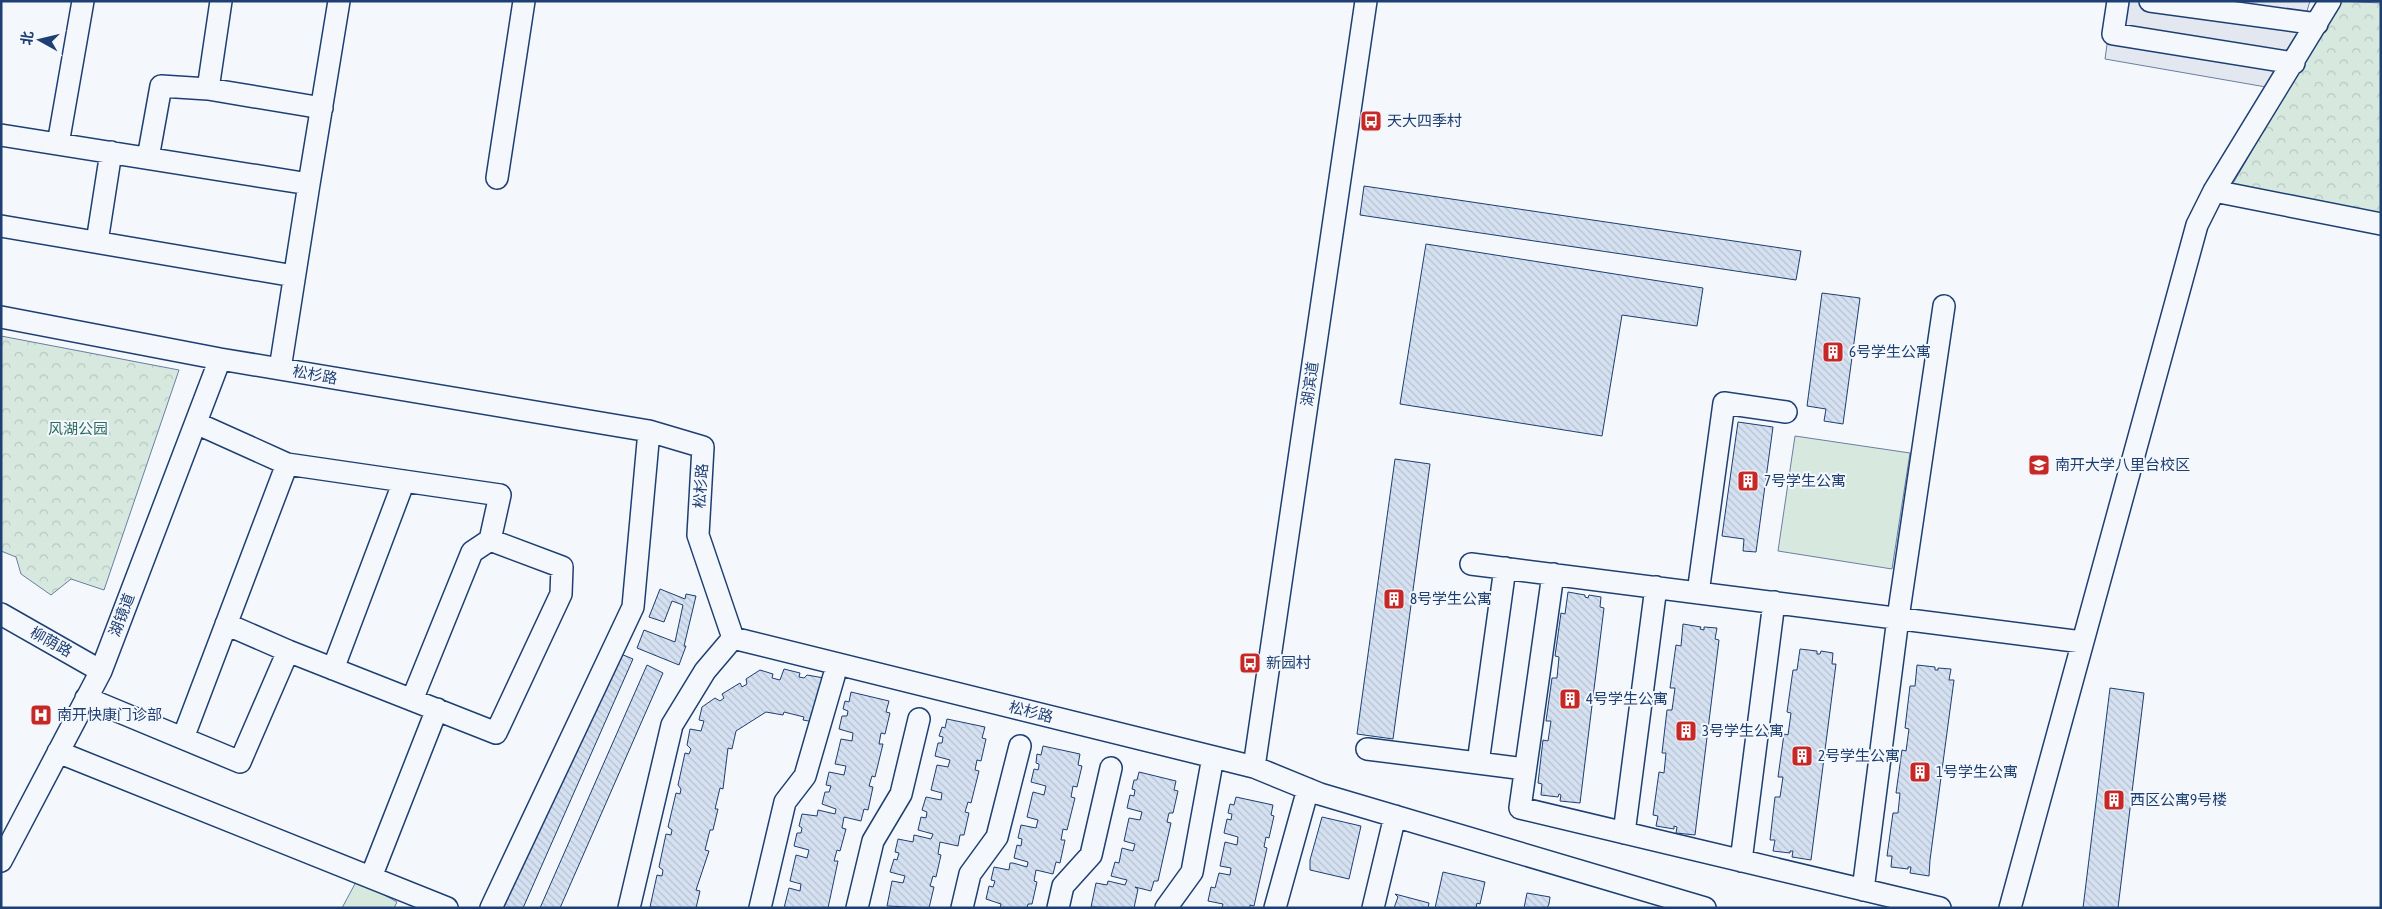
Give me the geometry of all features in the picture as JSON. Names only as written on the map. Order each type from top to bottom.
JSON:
[{"type":"street","points":[[58,144],[82,1]]},
{"type":"street","points":[[208,90],[221,1]]},
{"type":"street","points":[[280,369],[340,1]]},
{"type":"street","points":[[497,178],[524,1]]},
{"type":"street","name":"湖滨道","points":[[1254,767],[1366,1]]},
{"type":"street","points":[[2118,1],[2113,34],[2294,63]]},
{"type":"street","points":[[2150,1],[2317,24]]},
{"type":"street","points":[[2010,908],[2196,225],[2214,191],[2294,63],[2330,1]]},
{"type":"street","points":[[148,158],[161,86],[208,90],[322,108]]},
{"type":"street","points":[[1,134],[309,184]]},
{"type":"street","points":[[97,242],[110,152]]},
{"type":"street","points":[[2214,191],[2381,224]]},
{"type":"street","points":[[1,226],[294,276]]},
{"type":"street","points":[[1863,890],[1898,618],[1944,306]]},
{"type":"street","name":"松杉路","points":[[1,317],[220,359],[649,431],[703,447],[698,534],[733,638],[1254,767],[1308,789],[1705,908]]},
{"type":"street","name":"湖镜道","points":[[1,861],[101,671],[220,359]]},
{"type":"street","points":[[1698,592],[1724,403],[1786,412]]},
{"type":"street","points":[[196,423],[287,464],[500,495],[490,540],[472,552],[412,700]]},
{"type":"street","points":[[492,908],[633,607],[649,431]]},
{"type":"street","points":[[183,738],[287,464]]},
{"type":"street","points":[[333,669],[404,481]]},
{"type":"street","points":[[226,624],[288,651],[496,733],[561,594],[562,567],[490,540]]},
{"type":"street","points":[[1471,564],[2082,642]]},
{"type":"street","points":[[1478,763],[1505,568]]},
{"type":"street","points":[[1553,574],[1520,808],[1940,908]]},
{"type":"street","points":[[1624,833],[1656,587]]},
{"type":"street","points":[[1741,861],[1774,602]]},
{"type":"street","name":"柳荫路","points":[[1,614],[101,671]]},
{"type":"street","points":[[629,908],[672,725],[705,671],[733,638]]},
{"type":"street","points":[[86,698],[240,762],[288,651]]},
{"type":"street","points":[[760,908],[785,802],[805,776],[834,676]]},
{"type":"street","points":[[371,877],[437,710]]},
{"type":"street","points":[[857,908],[873,841],[901,794],[919,719]]},
{"type":"street","points":[[962,908],[970,874],[997,837],[1020,746]]},
{"type":"street","points":[[1367,749],[1525,769]]},
{"type":"street","points":[[58,752],[447,908]]},
{"type":"street","points":[[1166,908],[1192,872],[1213,757]]},
{"type":"street","points":[[1058,908],[1064,886],[1091,855],[1111,768]]},
{"type":"street","points":[[1275,908],[1308,789]]},
{"type":"street","points":[[1373,908],[1395,816]]},
{"type":"green space","points":[[2338,1],[2381,3],[2381,217],[2231,187]]},
{"type":"green space","name":"风湖公园","points":[[1,336],[179,370],[104,590],[71,579],[51,595],[21,574],[16,557],[1,551]]},
{"type":"green space","points":[[1795,436],[1910,453],[1892,569],[1778,551]]},
{"type":"green space","points":[[357,880],[397,902],[394,908],[342,908]]},
{"type":"shaded area","points":[[2113,1],[2310,1],[2302,28],[2266,87],[2105,59]]},
{"type":"building","points":[[1364,186],[1801,251],[1796,280],[1360,215]]},
{"type":"building","points":[[1426,244],[1703,288],[1697,326],[1622,315],[1602,436],[1400,404]]},
{"type":"building","name":"6号学生公寓","points":[[1822,293],[1860,298],[1843,424],[1824,421],[1826,409],[1807,406]]},
{"type":"building","name":"7号学生公寓","points":[[1738,422],[1773,427],[1756,552],[1743,551],[1744,539],[1722,536]]},
{"type":"building","name":"8号学生公寓","points":[[1395,459],[1430,464],[1393,739],[1357,734]]},
{"type":"building","points":[[660,589],[685,599],[686,594],[696,596],[684,646],[686,646],[679,665],[637,648],[644,630],[675,642],[683,605],[672,601],[664,622],[649,617]]},
{"type":"building","name":"4号学生公寓","points":[[1568,592],[1585,595],[1588,598],[1589,595],[1601,597],[1600,607],[1604,608],[1580,803],[1560,801],[1561,795],[1559,794],[1558,797],[1541,795],[1542,784],[1538,783],[1543,740],[1548,741],[1551,721],[1546,721],[1552,678],[1557,678],[1559,657],[1555,656],[1561,613],[1565,614]]},
{"type":"building","name":"3号学生公寓","points":[[1683,624],[1701,627],[1700,629],[1704,630],[1704,627],[1717,628],[1715,639],[1719,640],[1695,835],[1676,833],[1677,827],[1674,826],[1674,829],[1656,826],[1658,816],[1653,815],[1659,772],[1664,773],[1666,753],[1662,753],[1667,710],[1672,710],[1675,688],[1670,688],[1676,645],[1681,646]]},
{"type":"building","name":"2号学生公寓","points":[[1800,649],[1817,651],[1817,654],[1820,654],[1821,651],[1833,653],[1832,664],[1836,664],[1811,860],[1792,857],[1793,851],[1790,851],[1790,853],[1773,851],[1775,840],[1770,840],[1775,797],[1780,797],[1783,777],[1778,777],[1784,734],[1788,735],[1791,713],[1787,712],[1793,670],[1797,670]]},
{"type":"building","points":[[616,652],[633,659],[523,908],[503,908]]},
{"type":"building","points":[[647,665],[663,673],[560,908],[540,908]]},
{"type":"building","name":"1号学生公寓","points":[[1917,665],[1935,667],[1935,670],[1938,670],[1938,668],[1951,669],[1949,680],[1954,680],[1929,876],[1910,873],[1911,867],[1908,867],[1908,869],[1891,867],[1892,856],[1887,856],[1893,813],[1898,813],[1900,793],[1896,793],[1902,750],[1906,751],[1909,729],[1905,728],[1910,686],[1915,686]]},
{"type":"building","points":[[784,669],[800,673],[799,677],[804,678],[807,675],[824,678],[814,722],[803,720],[804,717],[784,712],[783,715],[766,712],[736,731],[732,749],[728,748],[723,789],[720,788],[713,830],[710,830],[705,850],[709,851],[696,890],[700,891],[696,908],[650,907],[657,875],[662,876],[663,870],[659,867],[666,834],[671,835],[672,830],[668,827],[676,793],[680,794],[681,789],[678,785],[685,753],[689,754],[691,749],[687,745],[690,729],[701,731],[704,721],[699,720],[702,707],[715,698],[720,701],[724,698],[722,694],[740,683],[742,687],[747,684],[746,679],[760,670],[773,674],[772,678],[780,680]]},
{"type":"building","name":"西区公寓9号楼","points":[[2110,688],[2144,693],[2118,908],[2083,908]]},
{"type":"building","points":[[851,692],[889,701],[886,712],[890,713],[885,734],[881,733],[879,744],[883,744],[875,777],[872,776],[869,786],[873,787],[868,810],[864,809],[861,821],[844,817],[842,828],[846,829],[840,851],[837,850],[834,861],[838,861],[828,908],[784,908],[789,888],[800,891],[801,884],[790,881],[796,855],[807,858],[809,850],[794,846],[797,833],[801,833],[802,828],[799,826],[802,814],[817,816],[818,810],[835,814],[836,809],[822,804],[825,792],[829,792],[831,786],[826,785],[829,772],[844,775],[846,766],[835,764],[841,739],[852,741],[853,733],[839,729],[842,716],[847,716],[848,711],[843,709],[845,701],[849,702]]},
{"type":"building","points":[[947,719],[985,727],[982,738],[986,739],[981,761],[977,760],[975,770],[979,771],[971,803],[968,802],[965,812],[969,813],[964,835],[960,835],[958,846],[940,842],[938,854],[941,855],[936,877],[933,876],[930,886],[934,887],[929,908],[887,906],[892,881],[903,883],[905,876],[890,872],[894,859],[897,860],[899,853],[895,852],[898,839],[913,842],[914,835],[931,839],[933,834],[918,830],[921,817],[926,818],[927,812],[922,810],[926,797],[941,800],[942,793],[931,790],[937,765],[948,767],[950,760],[935,756],[938,743],[942,743],[943,737],[939,736],[942,727],[945,728]]},
{"type":"building","points":[[1043,746],[1080,754],[1078,765],[1082,766],[1077,787],[1073,786],[1071,797],[1075,798],[1067,830],[1063,829],[1061,840],[1065,840],[1060,863],[1056,862],[1053,874],[1036,870],[1034,881],[1037,882],[1032,904],[1028,904],[1027,908],[1000,908],[1001,904],[986,899],[989,886],[993,887],[995,881],[991,880],[994,867],[1009,870],[1010,863],[1013,863],[1027,867],[1028,862],[1014,858],[1017,845],[1021,846],[1022,839],[1018,838],[1021,825],[1036,828],[1038,820],[1027,817],[1033,792],[1044,795],[1046,786],[1031,782],[1034,769],[1038,770],[1039,766],[1036,763],[1037,754],[1041,755]]},
{"type":"building","points":[[1139,772],[1176,781],[1174,790],[1178,791],[1173,813],[1169,813],[1167,822],[1171,823],[1158,881],[1154,881],[1151,891],[1135,887],[1138,889],[1134,908],[1091,907],[1096,883],[1107,885],[1108,881],[1125,885],[1127,880],[1111,876],[1115,862],[1119,863],[1122,848],[1133,851],[1135,844],[1124,841],[1129,818],[1140,820],[1142,812],[1127,808],[1130,795],[1134,796],[1135,790],[1132,789],[1134,780],[1137,780]]},
{"type":"building","points":[[1236,797],[1273,805],[1271,815],[1274,816],[1269,838],[1266,837],[1264,847],[1267,848],[1254,906],[1250,905],[1250,908],[1222,908],[1223,904],[1208,901],[1211,887],[1215,888],[1219,873],[1230,875],[1231,868],[1220,866],[1225,842],[1237,845],[1238,837],[1224,833],[1227,819],[1231,820],[1232,814],[1228,813],[1230,804],[1234,805]]},
{"type":"building","points":[[1322,817],[1361,826],[1349,879],[1310,870],[1310,860]]},
{"type":"building","points":[[1443,872],[1485,882],[1480,904],[1477,903],[1476,908],[1435,908]]},
{"type":"building","points":[[1527,893],[1550,897],[1547,908],[1524,908]]},
{"type":"building","points":[[1395,894],[1429,903],[1428,908],[1394,908],[1398,897]]},
{"type":"place","name":"天大四季村","points":[[1371,121]]},
{"type":"place","name":"6号学生公寓","points":[[1833,352]]},
{"type":"place","name":"南开大学八里台校区","points":[[2039,465]]},
{"type":"place","name":"7号学生公寓","points":[[1748,481]]},
{"type":"place","name":"8号学生公寓","points":[[1394,599]]},
{"type":"place","name":"新园村","points":[[1250,663]]},
{"type":"place","name":"4号学生公寓","points":[[1570,699]]},
{"type":"place","name":"南开快康门诊部","points":[[41,715]]},
{"type":"place","name":"3号学生公寓","points":[[1686,731]]},
{"type":"place","name":"2号学生公寓","points":[[1802,756]]},
{"type":"place","name":"1号学生公寓","points":[[1920,772]]},
{"type":"place","name":"西区公寓9号楼","points":[[2114,800]]}]
